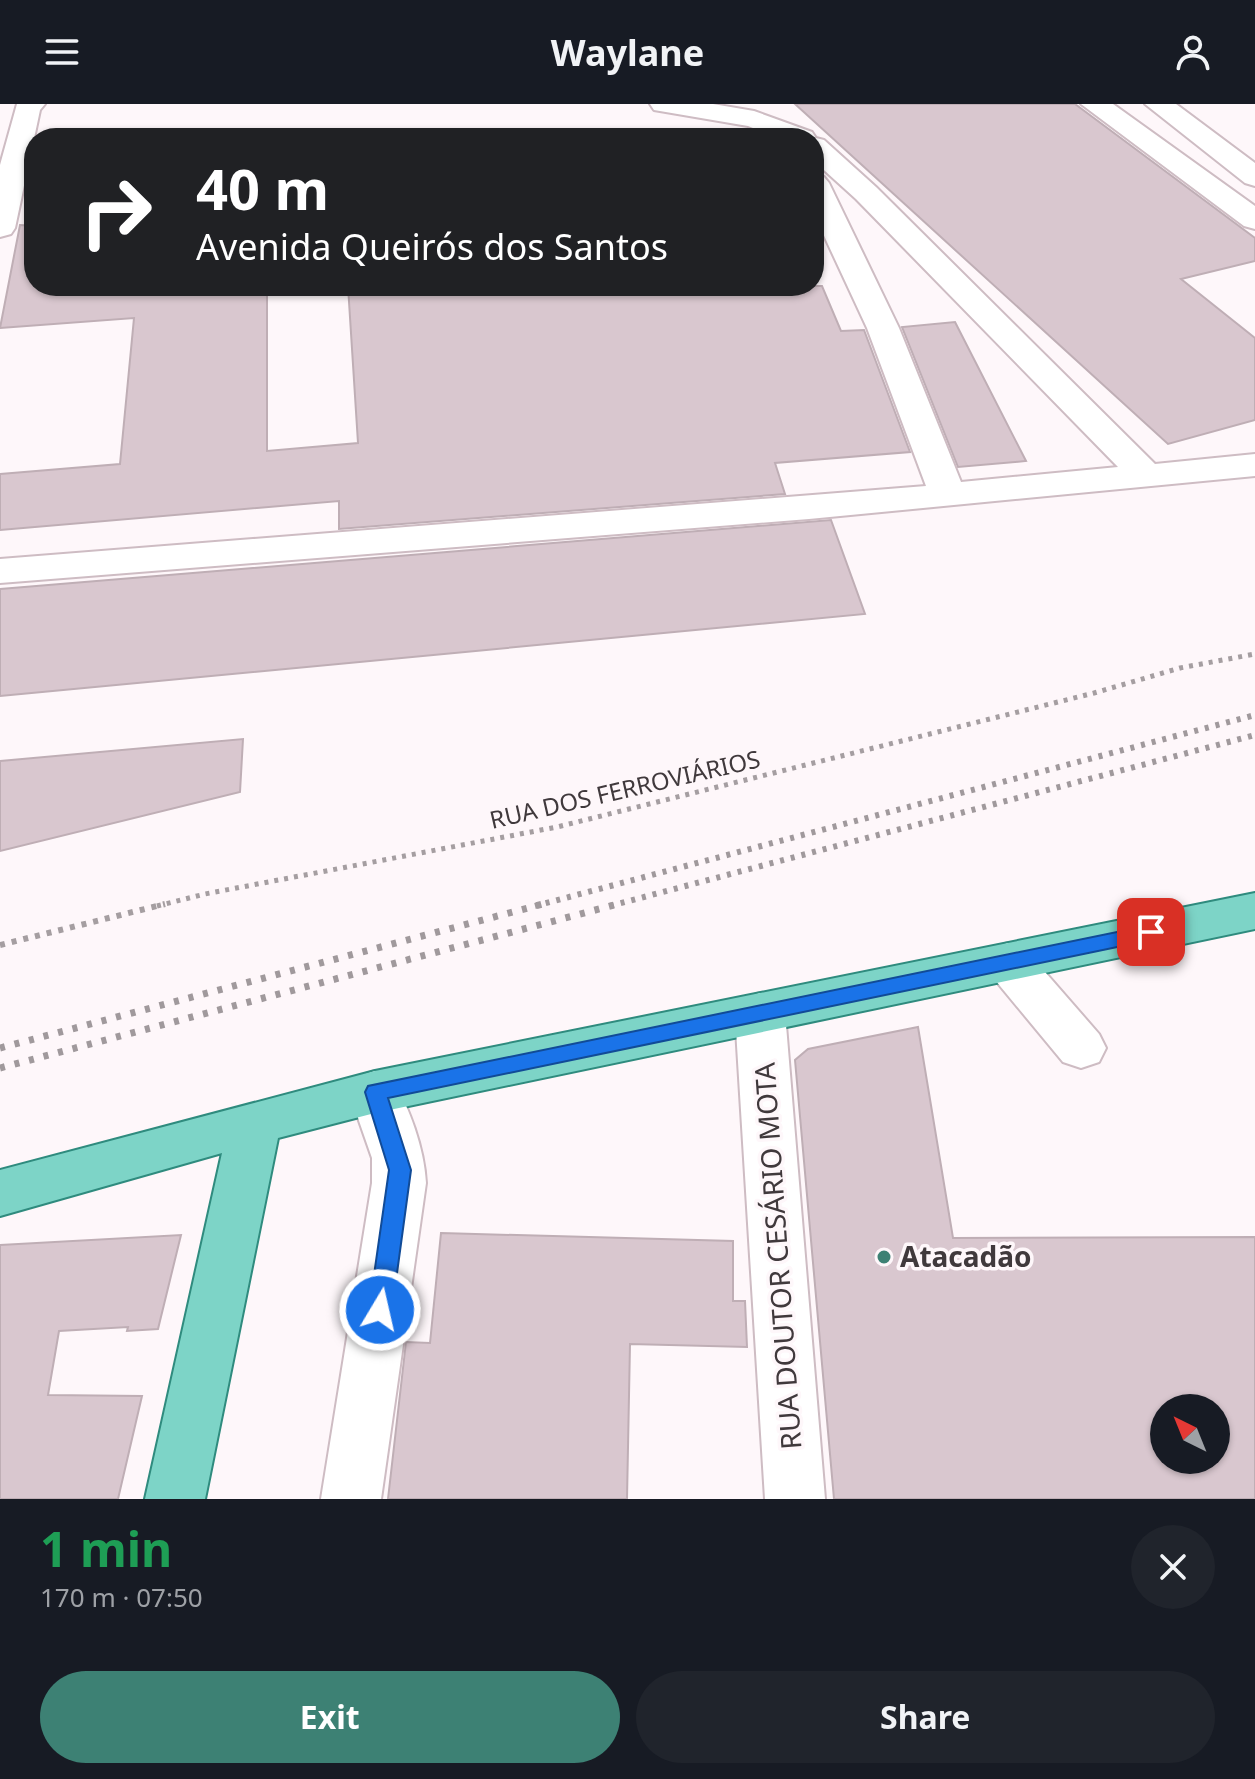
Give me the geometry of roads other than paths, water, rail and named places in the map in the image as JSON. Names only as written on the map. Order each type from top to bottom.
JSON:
[{"type":"main road","points":[[0,1193],[375,1092],[1255,911]]},
{"type":"main road","points":[[175,1499],[255,1122]]},
{"type":"street","points":[[0,228],[6,171],[31,104]]},
{"type":"street","points":[[664,104],[717,110],[777,128]]},
{"type":"street","points":[[769,104],[790,128]]},
{"type":"street","points":[[1095,104],[1255,220]]},
{"type":"street","points":[[1159,104],[1255,177]]},
{"type":"street","points":[[824,155],[866,193],[1147,476]]},
{"type":"street","points":[[824,204],[883,328],[947,494]]},
{"type":"street","points":[[0,571],[809,508],[1255,465]]},
{"type":"street","points":[[1008,962],[1081,1048]]},
{"type":"street","name":"RUA DOUTOR CESÁRIO MOTA","points":[[760,1013],[795,1499]]},
{"type":"street","points":[[351,1499],[400,1170],[375,1092]]},
{"type":"railway","points":[[535,906],[1255,715]]},
{"type":"railway","points":[[610,906],[1255,735]]},
{"type":"railway","points":[[0,1048],[543,904]]},
{"type":"railway","points":[[0,1068],[618,904]]},
{"type":"place","name":"Atacadão","points":[[884,1257]]}]
